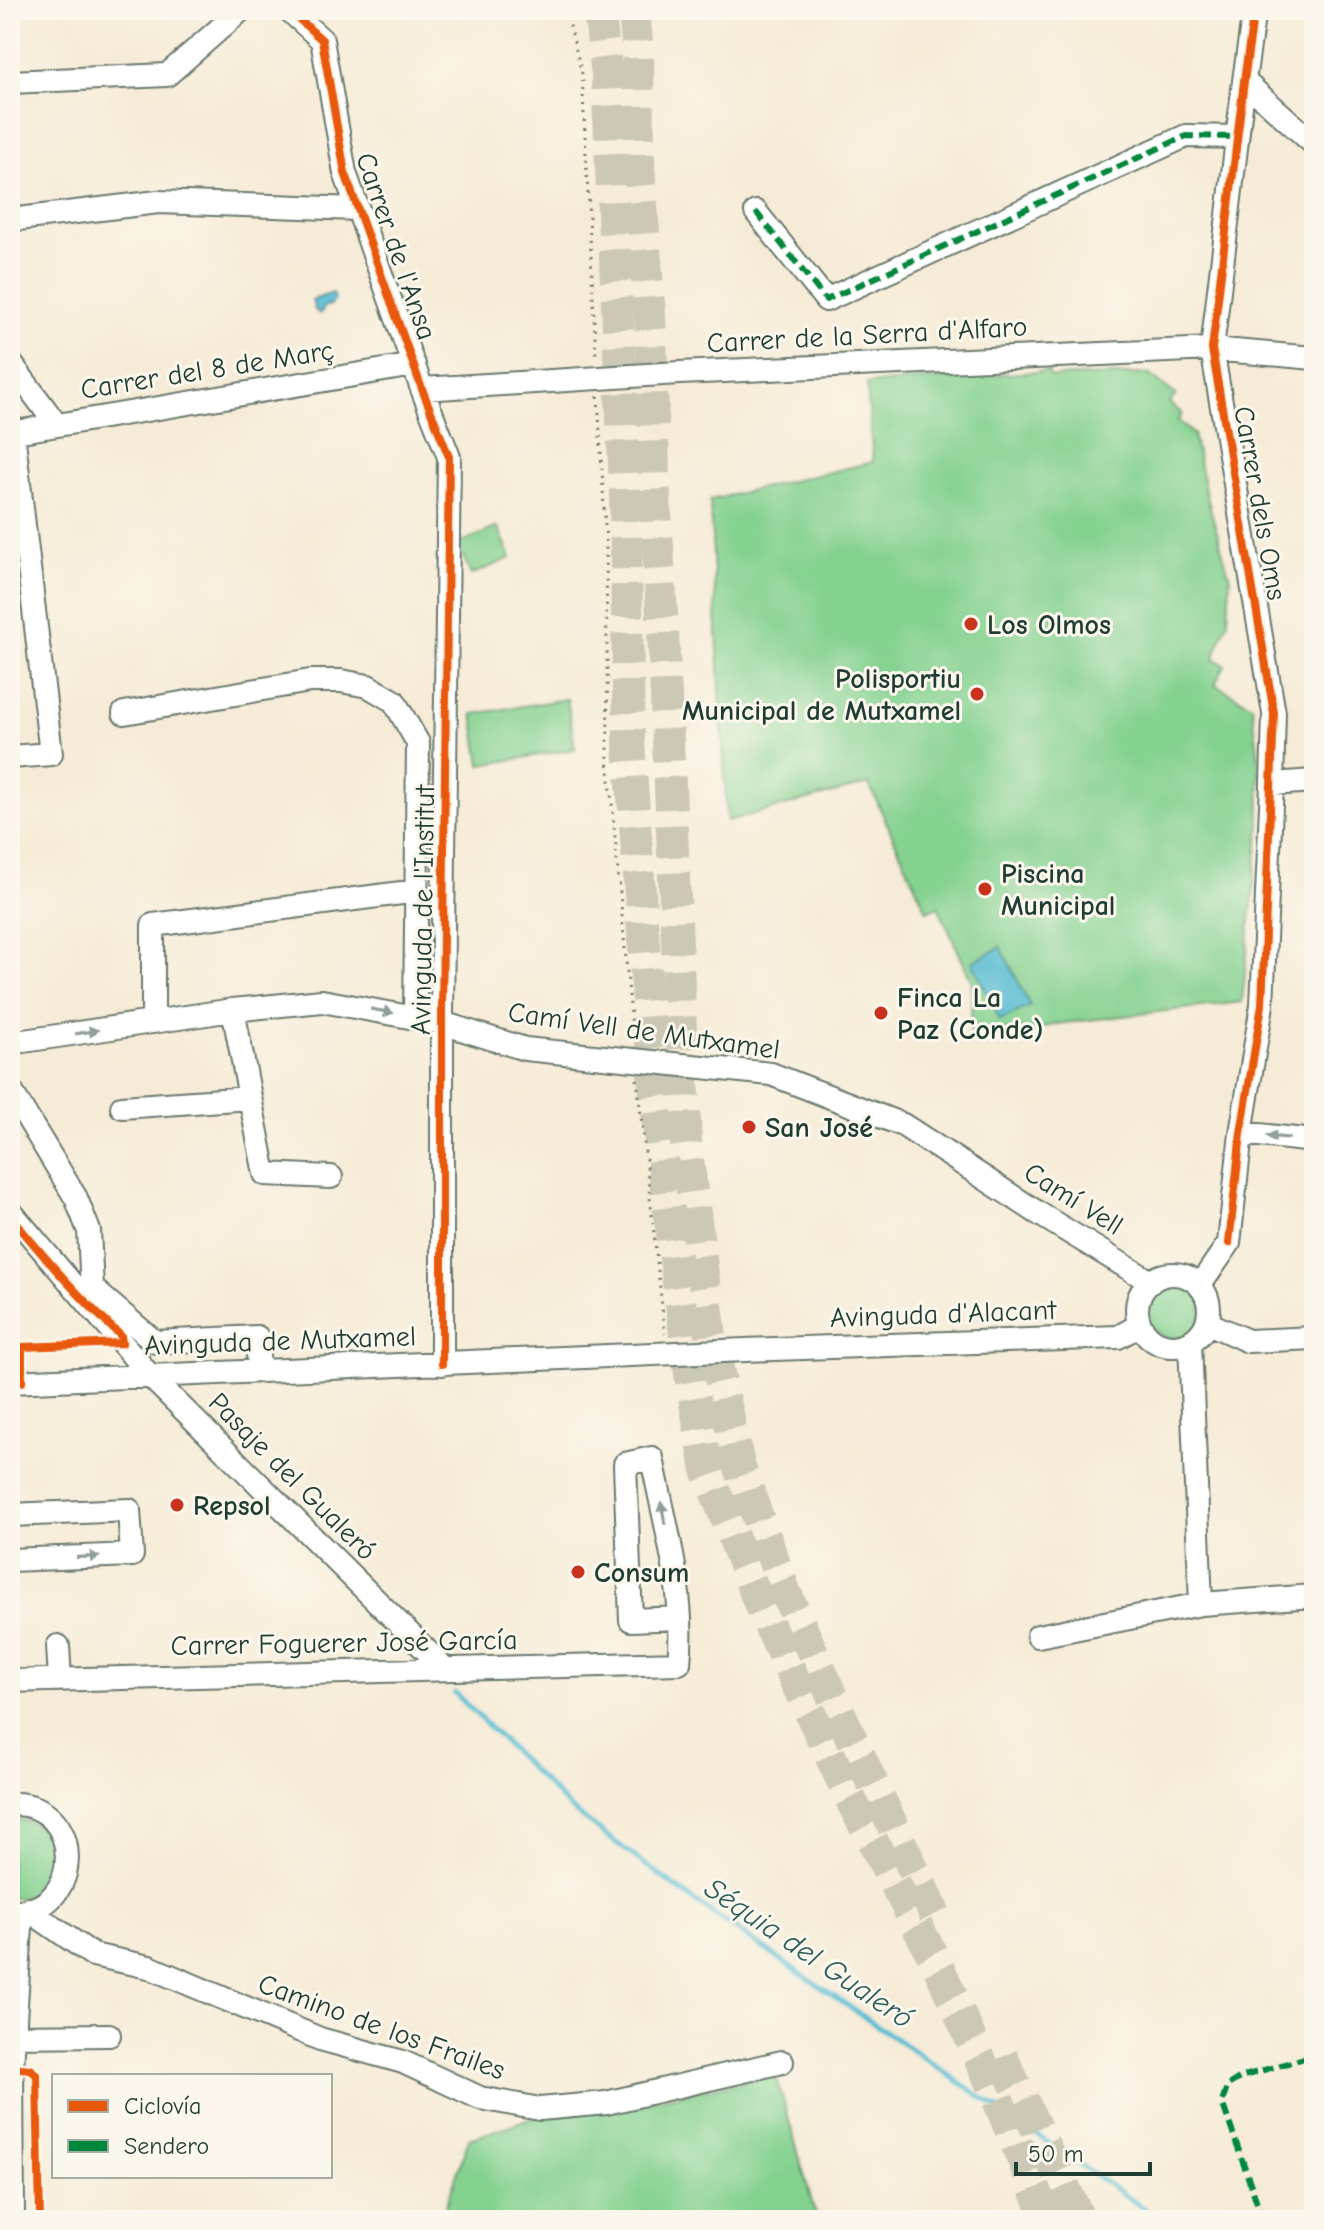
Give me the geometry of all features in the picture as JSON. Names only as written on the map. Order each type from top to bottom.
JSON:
[{"type":"street","points":[[10,82],[167,75],[241,10]]},
{"type":"street","name":"Carrer de l'Ansa","points":[[289,10],[322,40],[345,173],[449,457]]},
{"type":"street","name":"Carrer dels Oms","points":[[1200,1285],[1229,1243],[1241,1133],[1262,1005],[1272,784],[1274,713],[1212,349],[1254,10]]},
{"type":"street","points":[[1244,81],[1314,144]]},
{"type":"street","points":[[756,212],[826,300],[1186,136],[1237,137]]},
{"type":"street","points":[[10,220],[158,202],[358,209]]},
{"type":"street","name":"Carrer de la Serra d'Alfaro","points":[[422,389],[679,373],[1212,349],[1314,358]]},
{"type":"street","points":[[10,362],[56,424]]},
{"type":"street","name":"Carrer del 8 de Març","points":[[12,432],[414,365]]},
{"type":"street","points":[[10,757],[51,754],[12,432]]},
{"type":"street","name":"Avinguda de l'Institut","points":[[442,1364],[442,1023],[449,457]]},
{"type":"street","points":[[124,713],[310,681],[341,681],[368,686],[394,701],[418,743],[415,1017]]},
{"type":"street","points":[[1272,784],[1314,781]]},
{"type":"street","points":[[153,1022],[153,925],[417,891]]},
{"type":"street","name":"Camí Vell de Mutxamel","points":[[10,1043],[233,1010],[322,1001],[442,1023],[525,1049],[771,1074],[903,1125],[965,1165]]},
{"type":"street","points":[[233,1010],[265,1174],[331,1177]]},
{"type":"street","points":[[10,1089],[76,1198],[89,1231],[92,1288],[155,1342],[257,1337],[259,1371]]},
{"type":"street","points":[[122,1107],[250,1098]]},
{"type":"street","points":[[1241,1133],[1314,1141]]},
{"type":"street","name":"Camí Vell","points":[[965,1165],[1151,1282]]},
{"type":"street","name":"Pasaje del Gualeró","points":[[10,1211],[150,1376],[445,1669]]},
{"type":"street","points":[[1181,1275],[1200,1285],[1209,1303],[1208,1323],[1203,1332],[1190,1343],[1176,1347],[1154,1342],[1140,1325],[1137,1314],[1143,1291],[1160,1276],[1181,1275]]},
{"type":"street","points":[[1208,1323],[1248,1341],[1314,1338]]},
{"type":"street","name":"Avinguda d'Alacant","points":[[745,1350],[1118,1337],[1140,1325]]},
{"type":"street","points":[[1190,1343],[1201,1604]]},
{"type":"street","name":"Avinguda de Mutxamel","points":[[10,1382],[745,1350]]},
{"type":"street","points":[[652,1458],[680,1618],[631,1620],[625,1464],[652,1458]]},
{"type":"street","points":[[10,1515],[129,1510],[132,1555],[10,1560]]},
{"type":"street","points":[[1038,1636],[1201,1604],[1314,1596]]},
{"type":"street","name":"Carrer Foguerer José García","points":[[10,1681],[679,1663],[680,1618]]},
{"type":"street","points":[[58,1646],[60,1679]]},
{"type":"street","points":[[10,1781],[12,1804],[31,1806],[47,1814],[60,1828],[67,1844],[68,1862],[63,1880],[53,1895],[39,1905],[20,1910],[12,2036],[13,2220]]},
{"type":"street","name":"Camino de los Frailes","points":[[20,1910],[93,1955],[149,1967],[320,2039],[403,2062],[480,2098],[540,2109],[606,2103],[782,2062]]},
{"type":"street","points":[[12,2036],[109,2035]]},
{"type":"path","points":[[566,10],[582,74],[606,544],[608,758],[635,1060],[667,1353]]},
{"type":"green space","name":"Polisportiu Municipal de Mutxamel","points":[[1048,371],[1051,377],[1148,374],[1176,395],[1169,403],[1182,413],[1178,421],[1193,434],[1230,578],[1228,621],[1214,658],[1225,665],[1215,684],[1252,705],[1259,758],[1260,824],[1242,1002],[1055,1024],[1043,1028],[971,1033],[972,982],[938,906],[927,911],[869,784],[727,821],[710,500],[873,462],[867,384]]},
{"type":"green space","points":[[498,527],[511,558],[471,575],[458,544]]},
{"type":"green space","points":[[567,699],[575,749],[481,765],[473,714]]},
{"type":"green space","points":[[1174,1282],[1194,1290],[1202,1310],[1194,1330],[1174,1338],[1154,1330],[1146,1310],[1154,1290]]},
{"type":"green space","points":[[10,1819],[30,1822],[44,1831],[52,1844],[54,1859],[51,1874],[43,1887],[29,1896],[10,1898]]},
{"type":"green space","points":[[776,2075],[817,2220],[441,2220],[469,2139],[537,2116],[603,2110]]},
{"type":"water","points":[[333,293],[335,299],[331,305],[325,306],[320,314],[315,310],[312,300]]},
{"type":"water","points":[[1001,947],[1030,1006],[1000,1020],[972,962]]},
{"type":"waterway","name":"Séquia del Gualeró","points":[[455,1693],[572,1810],[693,1900],[1161,2220]]},
{"type":"tunnel","points":[[599,10],[607,74],[625,487],[629,743],[656,1109],[690,1374],[707,1470],[761,1608],[852,1802],[938,1966],[1048,2220]]},
{"type":"tunnel","points":[[634,10],[686,1144],[711,1336],[739,1465],[784,1589],[936,1917]]},
{"type":"tunnel","points":[[1002,2057],[1080,2220]]},
{"type":"marked path","points":[[756,212],[826,300],[1186,136],[1237,137]]},
{"type":"marked path","points":[[1263,2220],[1222,2102],[1228,2085],[1241,2077],[1314,2055]]},
{"type":"cycle path","points":[[289,10],[322,40],[345,173],[449,457],[442,1012],[442,1364]]},
{"type":"cycle path","points":[[1229,1243],[1241,1133],[1262,1005],[1274,713],[1212,349],[1254,10]]},
{"type":"cycle path","points":[[10,1216],[77,1293],[121,1336],[122,1343],[22,1347],[22,1382]]},
{"type":"cycle path","points":[[10,2067],[31,2069],[37,2076],[40,2220]]},
{"type":"place","name":"Los Olmos","points":[[971,624]]},
{"type":"place","name":"Polisportiu Municipal de Mutxamel","points":[[977,694]]},
{"type":"place","name":"Piscina Municipal","points":[[985,889]]},
{"type":"place","name":"Finca La Paz (Conde)","points":[[881,1013]]},
{"type":"place","name":"San José","points":[[749,1127]]},
{"type":"place","name":"Repsol","points":[[177,1505]]},
{"type":"place","name":"Consum","points":[[578,1572]]}]
